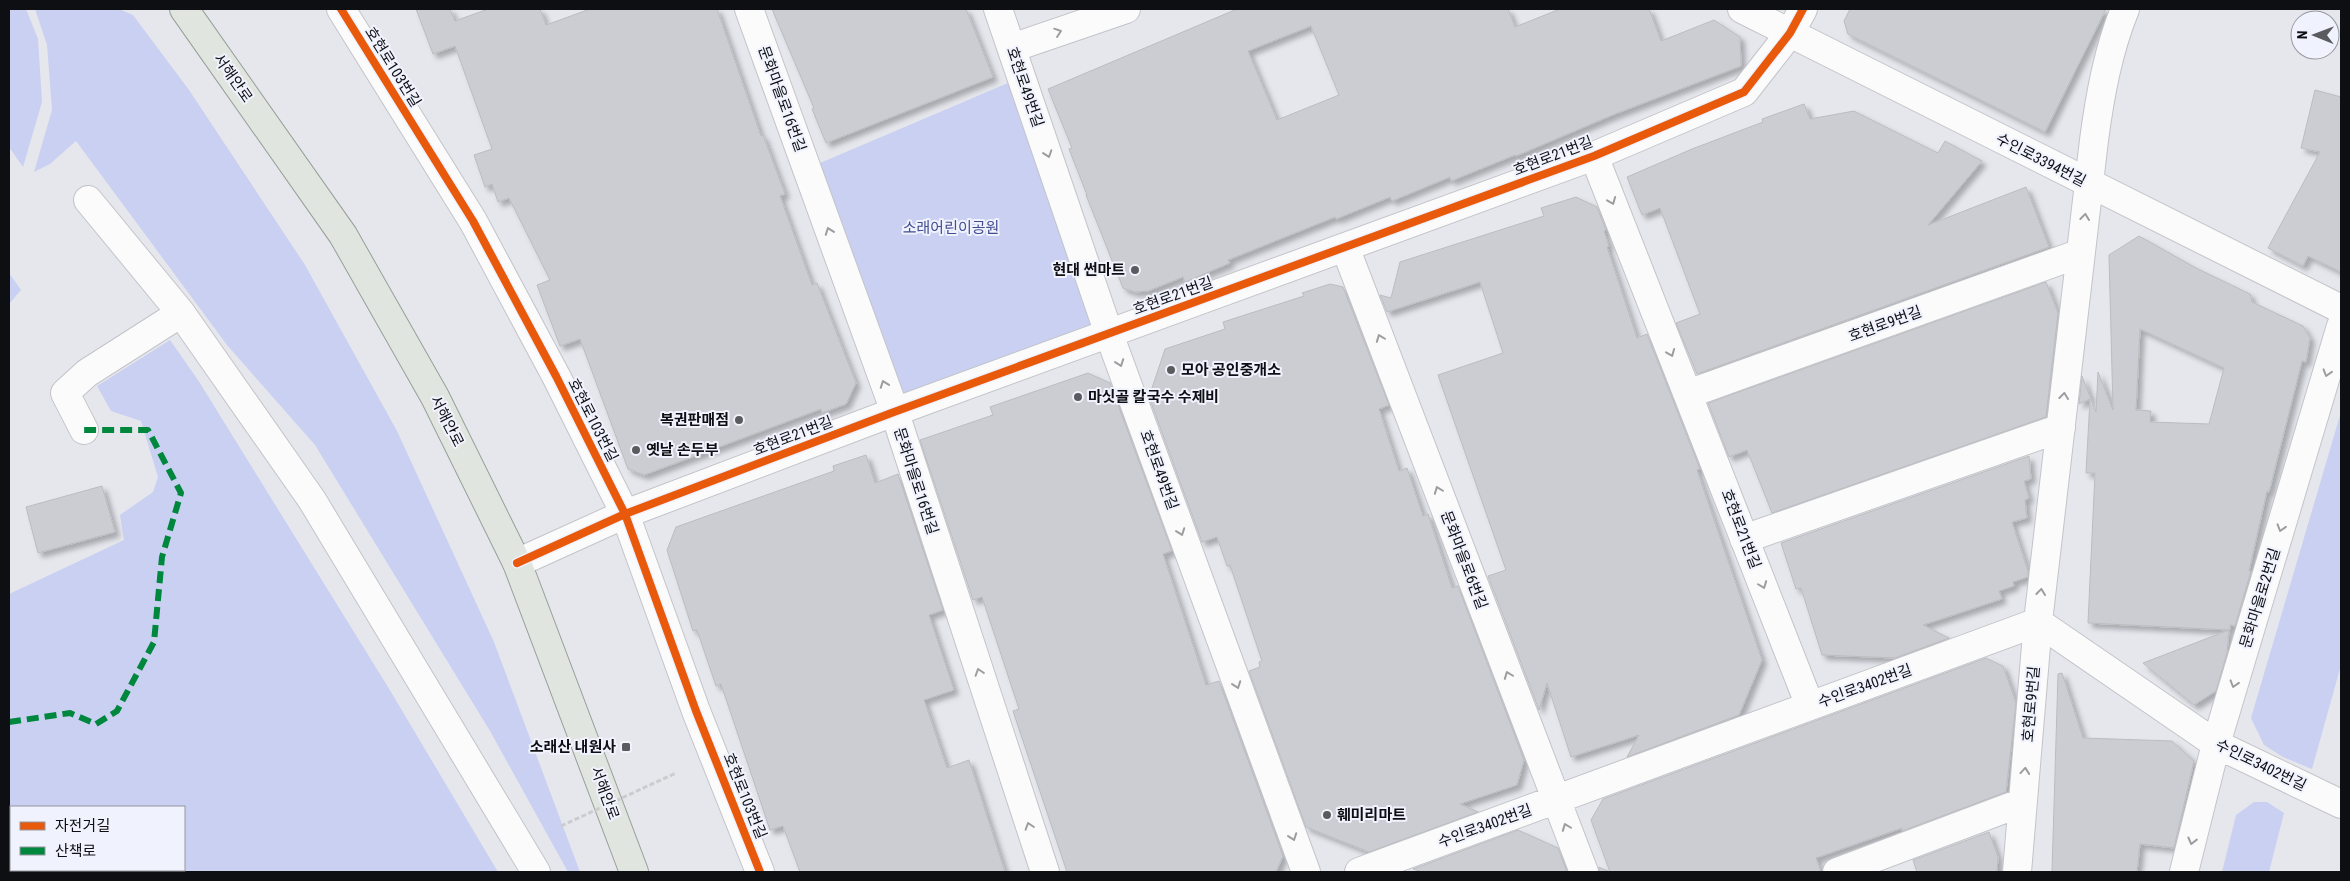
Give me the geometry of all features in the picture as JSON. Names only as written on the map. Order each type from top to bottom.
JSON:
[{"type":"main road","name":"서해안로","points":[[184,9],[343,235],[435,397],[517,563],[634,872]]},
{"type":"street","name":"호현로103번길","points":[[341,9],[473,221],[556,376],[626,514],[696,711],[760,872]]},
{"type":"street","name":"문화마을로16번길","points":[[749,9],[894,412],[1045,872]]},
{"type":"street","name":"호현로49번길","points":[[998,9],[1109,334],[1306,872]]},
{"type":"street","points":[[1012,48],[1126,9]]},
{"type":"street","name":"수인로3394번길","points":[[1742,9],[2341,309]]},
{"type":"street","name":"호현로21번길","points":[[517,563],[626,514],[894,412],[1594,156],[1744,92],[1790,33],[1803,9]]},
{"type":"street","name":"호현로9번길","points":[[2017,872],[2038,622],[2089,184],[2100,97],[2116,32],[2125,9]]},
{"type":"street","name":"호현로21번길","points":[[1594,156],[1810,706]]},
{"type":"street","points":[[88,200],[181,313],[312,500],[536,872]]},
{"type":"street","name":"문화마을로6번길","points":[[1345,247],[1584,872]]},
{"type":"street","name":"호현로9번길","points":[[1688,394],[2081,253]]},
{"type":"street","points":[[84,430],[65,392],[87,373],[181,313]]},
{"type":"street","name":"문화마을로2번길","points":[[2184,872],[2216,744],[2341,326]]},
{"type":"street","points":[[1744,538],[2060,428]]},
{"type":"street","name":"수인로3402번길","points":[[1359,872],[2038,622],[2216,744],[2341,804]]},
{"type":"street","points":[[1837,872],[2023,802]]},
{"type":"path","points":[[561,826],[676,773]]},
{"type":"green space","points":[[9,9],[26,9],[38,39],[42,102],[23,167],[9,147]]},
{"type":"green space","points":[[35,9],[119,9],[133,15],[189,90],[305,265],[397,431],[494,642],[580,872],[568,872],[490,731],[315,445],[227,345],[76,141],[50,164],[34,172],[52,110],[47,45]]},
{"type":"green space","name":"소래어린이공원","points":[[1015,80],[1100,329],[898,402],[813,166]]},
{"type":"green space","points":[[9,273],[21,290],[9,304]]},
{"type":"green space","points":[[170,340],[198,380],[388,687],[498,872],[9,872],[9,594],[124,540],[120,515],[153,492],[158,477],[141,421],[111,411],[97,386]]},
{"type":"green space","points":[[2341,412],[2341,665],[2312,769],[2283,757],[2264,745],[2251,718]]},
{"type":"green space","points":[[2254,802],[2267,802],[2284,813],[2269,872],[2222,872],[2236,815]]},
{"type":"building","points":[[416,9],[450,9],[455,21],[488,9],[540,9],[546,25],[590,9],[717,9],[761,136],[763,135],[785,194],[780,196],[812,285],[817,283],[856,383],[846,404],[822,413],[821,409],[644,475],[628,469],[580,339],[560,346],[537,285],[550,280],[509,198],[498,202],[492,184],[485,187],[474,155],[492,149],[455,46],[433,54]]},
{"type":"building","points":[[772,9],[966,9],[993,77],[826,143],[812,109],[814,108]]},
{"type":"building","points":[[1237,9],[1508,9],[1515,27],[1560,9],[1649,9],[1661,41],[1714,20],[1740,37],[1741,66],[1615,114],[1451,181],[1450,177],[1392,201],[1390,197],[1336,219],[1335,217],[1228,260],[1230,263],[1185,282],[1183,277],[1148,291],[1135,292],[1123,288],[1086,195],[1069,149],[1072,148],[1048,89]],"holes":[[[1311,26],[1339,95],[1277,120],[1248,51]]]},
{"type":"building","points":[[1850,9],[2106,9],[2045,132],[1848,34],[1844,21]]},
{"type":"building","points":[[2315,90],[2341,97],[2341,272],[2308,256],[2303,266],[2268,248],[2320,152],[2301,148]]},
{"type":"building","points":[[1804,104],[1810,119],[1854,111],[1938,153],[1945,141],[1982,161],[1928,225],[2026,187],[2049,247],[1697,374],[1676,323],[1700,314],[1660,208],[1642,215],[1627,177],[1692,149],[1763,122],[1762,119]]},
{"type":"building","points":[[1576,197],[1597,207],[1606,230],[1604,231],[1609,246],[1607,247],[1637,338],[1647,334],[1700,469],[1697,470],[1762,660],[1739,715],[1627,757],[1639,735],[1571,757],[1547,683],[1539,710],[1488,576],[1506,570],[1438,375],[1503,353],[1480,282],[1387,312],[1380,295],[1391,298],[1400,262],[1544,216],[1541,208]]},
{"type":"building","points":[[2139,236],[2196,268],[2250,294],[2252,302],[2303,326],[2310,338],[2306,362],[2302,361],[2269,492],[2267,491],[2249,571],[2251,571],[2235,626],[2230,625],[2230,630],[2088,623],[2095,473],[2086,473],[2090,399],[2079,404],[2082,376],[2096,412],[2098,372],[2113,410],[2109,255]],"holes":[[[2140,329],[2224,368],[2209,424],[2150,422],[2151,411],[2136,410]]]},
{"type":"building","points":[[2046,282],[2058,313],[2046,417],[1772,513],[1747,450],[1729,457],[1708,403]]},
{"type":"building","points":[[1330,284],[1343,287],[1389,405],[1379,409],[1399,471],[1407,468],[1423,516],[1428,514],[1452,588],[1458,586],[1524,760],[1517,785],[1460,804],[1478,812],[1369,852],[1306,827],[1249,671],[1260,667],[1259,662],[1262,661],[1230,565],[1227,566],[1217,537],[1202,542],[1149,397],[1165,349],[1225,329],[1223,322],[1304,296],[1302,293]]},
{"type":"building","points":[[1088,373],[1110,383],[1172,551],[1163,554],[1206,685],[1219,681],[1283,856],[1276,872],[1067,872],[1013,711],[1019,709],[982,597],[973,600],[920,440],[993,415],[990,407]]},
{"type":"building","points":[[866,455],[875,483],[898,474],[943,610],[929,615],[954,690],[924,700],[947,768],[969,760],[1005,872],[800,872],[783,826],[770,830],[721,684],[716,686],[697,630],[693,631],[667,550],[676,527],[834,471],[833,466]]},
{"type":"building","points":[[2029,456],[2031,479],[2024,481],[2029,498],[2025,500],[2027,518],[2012,522],[2028,571],[2028,577],[2013,582],[2014,586],[1999,591],[2002,599],[1923,625],[1949,638],[1895,658],[1822,655],[1801,588],[1796,589],[1781,543]]},
{"type":"building","points":[[102,486],[115,532],[38,553],[26,507]]},
{"type":"building","points":[[2229,630],[2227,653],[2216,691],[2194,705],[2143,663]]},
{"type":"building","points":[[1986,658],[2003,666],[2016,703],[2006,792],[1902,831],[1902,828],[1816,858],[1821,872],[1610,872],[1591,820],[1603,799]]},
{"type":"building","points":[[2062,673],[2083,738],[2172,741],[2194,761],[2174,848],[2140,844],[2137,872],[2052,872],[2058,674]]},
{"type":"building","points":[[1518,830],[1558,848],[1567,872],[1422,872],[1413,869]]},
{"type":"building","points":[[1989,832],[1998,857],[1997,872],[1917,872],[1913,860]]},
{"type":"building","points":[[1599,867],[1610,872],[1599,872]]},
{"type":"marked path","points":[[9,722],[70,713],[96,724],[117,711],[154,642],[162,557],[181,493],[148,430],[84,430]]},
{"type":"cycle path","points":[[341,9],[473,221],[556,376],[625,514],[696,711],[760,872]]},
{"type":"cycle path","points":[[517,563],[625,514],[894,412],[1594,156],[1744,92],[1790,33],[1803,9]]},
{"type":"place","name":"현대 썬마트","points":[[1135,270]]},
{"type":"place","name":"모아 공인중개소","points":[[1171,370]]},
{"type":"place","name":"마싯골 칼국수 수제비","points":[[1078,397]]},
{"type":"place","name":"복권판매점","points":[[739,420]]},
{"type":"place","name":"옛날 손두부","points":[[636,450]]},
{"type":"place","name":"소래산 내원사","points":[[626,747]]},
{"type":"place","name":"훼미리마트","points":[[1327,815]]}]
